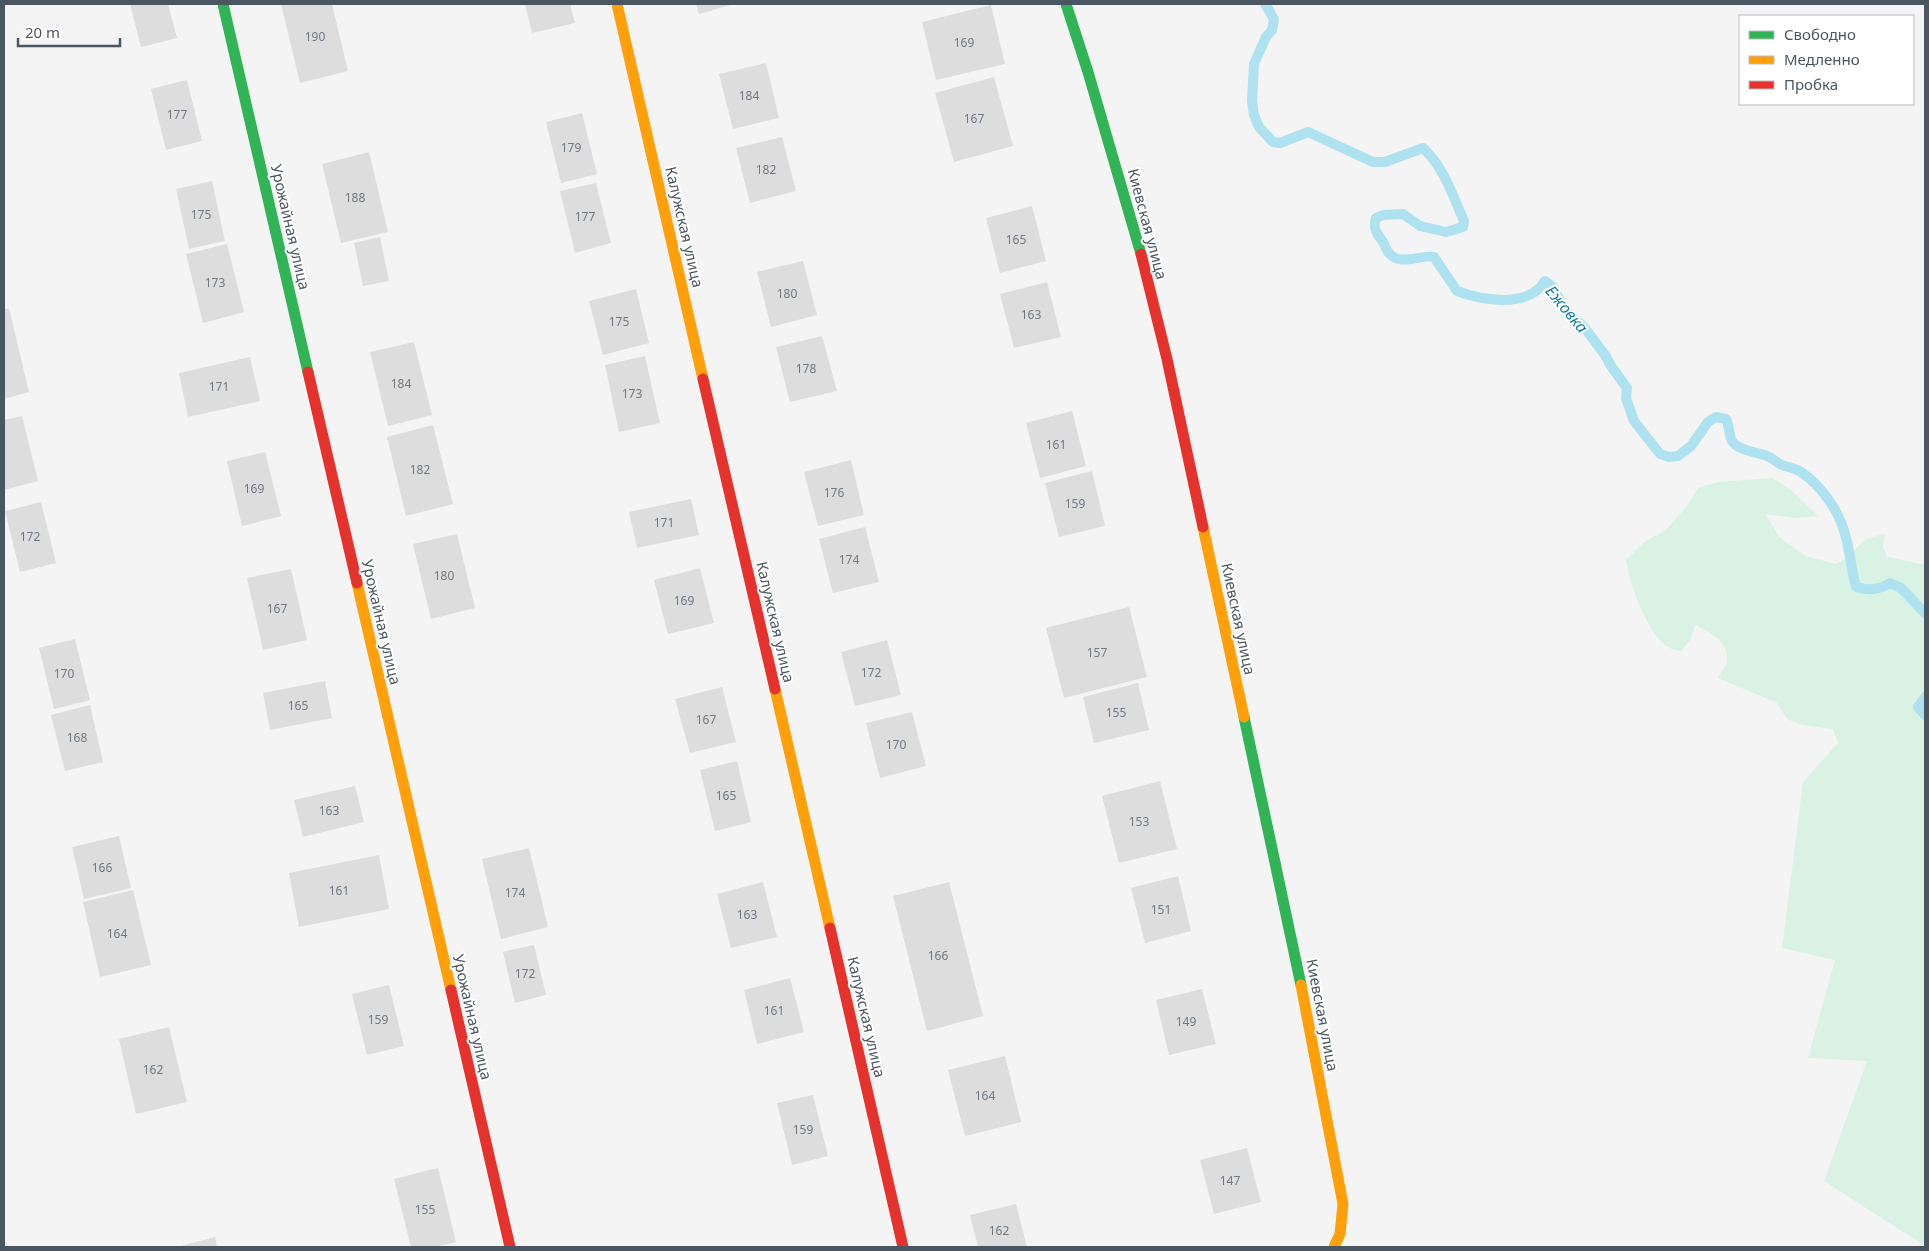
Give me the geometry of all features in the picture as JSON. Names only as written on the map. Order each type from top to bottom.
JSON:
[{"type":"street","name":"Урожайная улица","points":[[223,4],[510,1247]]},
{"type":"street","name":"Калужская улица","points":[[617,4],[903,1247]]},
{"type":"street","name":"Киевская улица","points":[[1066,4],[1137,237],[1175,397],[1313,1041],[1342,1204],[1340,1234],[1334,1247]]},
{"type":"green space","points":[[1772,478],[1790,489],[1818,516],[1796,518],[1765,514],[1780,538],[1806,556],[1836,564],[1845,559],[1866,539],[1885,533],[1883,547],[1887,557],[1925,565],[1925,1246],[1824,1181],[1867,1061],[1808,1058],[1835,960],[1782,948],[1803,782],[1838,743],[1833,729],[1802,725],[1787,719],[1777,703],[1718,678],[1724,669],[1727,659],[1724,647],[1712,634],[1695,625],[1690,640],[1681,652],[1666,646],[1652,629],[1640,606],[1631,582],[1626,560],[1644,542],[1666,530],[1686,507],[1698,488],[1718,482]]},
{"type":"building","points":[[130,4],[168,4],[177,38],[141,47]]},
{"type":"building","points":[[281,4],[332,4],[348,71],[300,83]]},
{"type":"building","points":[[525,4],[570,4],[575,23],[532,33]]},
{"type":"building","points":[[696,4],[734,4],[699,14]]},
{"type":"building","points":[[991,5],[1005,64],[936,80],[922,22]]},
{"type":"building","points":[[766,63],[779,118],[733,129],[719,74]]},
{"type":"building","points":[[994,77],[1013,146],[954,162],[935,93]]},
{"type":"building","points":[[187,80],[202,141],[166,150],[151,89]]},
{"type":"building","points":[[582,113],[597,174],[561,183],[546,122]]},
{"type":"building","points":[[782,137],[796,191],[750,203],[736,148]]},
{"type":"building","points":[[369,152],[388,232],[341,243],[322,164]]},
{"type":"building","points":[[212,181],[225,241],[189,249],[176,189]]},
{"type":"building","points":[[596,183],[611,243],[575,253],[560,191]]},
{"type":"building","points":[[1032,206],[1046,261],[1000,273],[986,218]]},
{"type":"building","points":[[380,237],[389,281],[363,286],[354,243]]},
{"type":"building","points":[[227,244],[244,312],[203,323],[186,254]]},
{"type":"building","points":[[803,261],[817,315],[771,327],[757,272]]},
{"type":"building","points":[[1047,282],[1061,337],[1014,348],[1000,294]]},
{"type":"building","points":[[636,289],[649,343],[603,355],[589,301]]},
{"type":"building","points":[[9,308],[29,392],[4,399],[4,310]]},
{"type":"building","points":[[822,336],[837,391],[790,402],[776,347]]},
{"type":"building","points":[[414,342],[432,415],[388,426],[370,352]]},
{"type":"building","points":[[645,356],[660,423],[619,432],[605,365]]},
{"type":"building","points":[[250,357],[260,401],[188,417],[179,373]]},
{"type":"building","points":[[1072,411],[1086,466],[1040,478],[1026,423]]},
{"type":"building","points":[[22,416],[38,481],[4,490],[4,420]]},
{"type":"building","points":[[433,425],[453,504],[406,516],[387,437]]},
{"type":"building","points":[[265,452],[281,516],[242,526],[227,461]]},
{"type":"building","points":[[851,460],[864,515],[818,526],[804,472]]},
{"type":"building","points":[[1092,471],[1105,526],[1059,537],[1045,483]]},
{"type":"building","points":[[691,499],[699,535],[637,548],[629,512]]},
{"type":"building","points":[[41,502],[56,563],[20,572],[5,511]]},
{"type":"building","points":[[865,527],[879,582],[833,593],[819,539]]},
{"type":"building","points":[[457,534],[475,608],[431,619],[413,544]]},
{"type":"building","points":[[700,568],[714,623],[668,634],[654,580]]},
{"type":"building","points":[[291,569],[307,640],[263,650],[247,578]]},
{"type":"building","points":[[1129,607],[1147,677],[1064,698],[1046,628]]},
{"type":"building","points":[[75,639],[90,700],[54,709],[39,648]]},
{"type":"building","points":[[887,640],[901,695],[855,706],[841,652]]},
{"type":"building","points":[[325,681],[332,718],[270,730],[263,693]]},
{"type":"building","points":[[1138,683],[1149,730],[1094,743],[1083,697]]},
{"type":"building","points":[[722,687],[736,742],[690,753],[675,699]]},
{"type":"building","points":[[90,705],[103,762],[65,771],[51,715]]},
{"type":"building","points":[[912,712],[926,766],[880,778],[866,723]]},
{"type":"building","points":[[737,761],[751,822],[715,831],[700,770]]},
{"type":"building","points":[[1160,781],[1177,849],[1119,863],[1102,796]]},
{"type":"building","points":[[355,786],[364,822],[303,837],[294,800]]},
{"type":"building","points":[[119,836],[131,888],[84,899],[72,847]]},
{"type":"building","points":[[529,848],[548,927],[501,939],[482,859]]},
{"type":"building","points":[[379,855],[389,909],[299,927],[289,873]]},
{"type":"building","points":[[1178,876],[1191,931],[1145,943],[1131,888]]},
{"type":"building","points":[[763,882],[777,937],[731,948],[717,894]]},
{"type":"building","points":[[949,882],[983,1016],[927,1031],[893,896]]},
{"type":"building","points":[[133,890],[151,965],[100,977],[83,902]]},
{"type":"building","points":[[534,945],[546,995],[515,1003],[503,952]]},
{"type":"building","points":[[790,978],[804,1032],[757,1044],[744,990]]},
{"type":"building","points":[[389,985],[404,1046],[367,1055],[352,994]]},
{"type":"building","points":[[1202,989],[1216,1044],[1169,1055],[1156,1000]]},
{"type":"building","points":[[169,1027],[187,1102],[136,1114],[119,1039]]},
{"type":"building","points":[[1005,1056],[1021,1122],[965,1136],[948,1070]]},
{"type":"building","points":[[813,1095],[828,1156],[792,1165],[777,1103]]},
{"type":"building","points":[[1247,1148],[1261,1202],[1214,1214],[1200,1160]]},
{"type":"building","points":[[438,1168],[456,1242],[435,1247],[411,1247],[394,1179]]},
{"type":"building","points":[[1016,1204],[1027,1247],[978,1247],[970,1215]]},
{"type":"building","points":[[215,1237],[217,1247],[177,1247]]},
{"type":"waterway","name":"Ежовка","points":[[1265,4],[1274,19],[1272,30],[1266,37],[1254,64],[1252,101],[1254,115],[1259,127],[1273,142],[1280,143],[1308,132],[1373,162],[1385,162],[1423,148],[1437,164],[1447,182],[1464,221],[1463,227],[1446,232],[1420,226],[1403,214],[1383,215],[1376,218],[1375,229],[1389,253],[1394,257],[1404,260],[1434,257],[1457,291],[1479,297],[1504,300],[1516,299],[1528,296],[1538,290],[1545,281],[1552,286],[1566,311],[1584,327],[1627,388],[1626,398],[1634,421],[1660,454],[1669,457],[1678,456],[1691,446],[1708,422],[1716,417],[1726,419],[1731,439],[1735,444],[1743,449],[1767,456],[1783,465],[1798,470],[1822,491],[1834,508],[1842,525],[1847,540],[1856,587],[1873,589],[1890,583],[1901,588],[1925,613]]},
{"type":"waterway","name":"Ежовка","points":[[1925,697],[1918,707],[1925,715]]},
{"type":"traffic: fast","points":[[223,4],[308,372]]},
{"type":"traffic: fast","points":[[1066,4],[1088,72],[1141,254]]},
{"type":"traffic: fast","points":[[1244,717],[1301,985]]},
{"type":"traffic: slow","points":[[617,4],[703,379]]},
{"type":"traffic: slow","points":[[1203,527],[1244,717]]},
{"type":"traffic: slow","points":[[357,583],[451,990]]},
{"type":"traffic: slow","points":[[775,689],[830,928]]},
{"type":"traffic: slow","points":[[1301,985],[1343,1204],[1340,1234],[1334,1247]]},
{"type":"traffic: jam","points":[[1141,254],[1167,359],[1203,527]]},
{"type":"traffic: jam","points":[[308,372],[357,583]]},
{"type":"traffic: jam","points":[[703,379],[775,689]]},
{"type":"traffic: jam","points":[[830,928],[903,1247]]},
{"type":"traffic: jam","points":[[451,990],[510,1247]]}]
